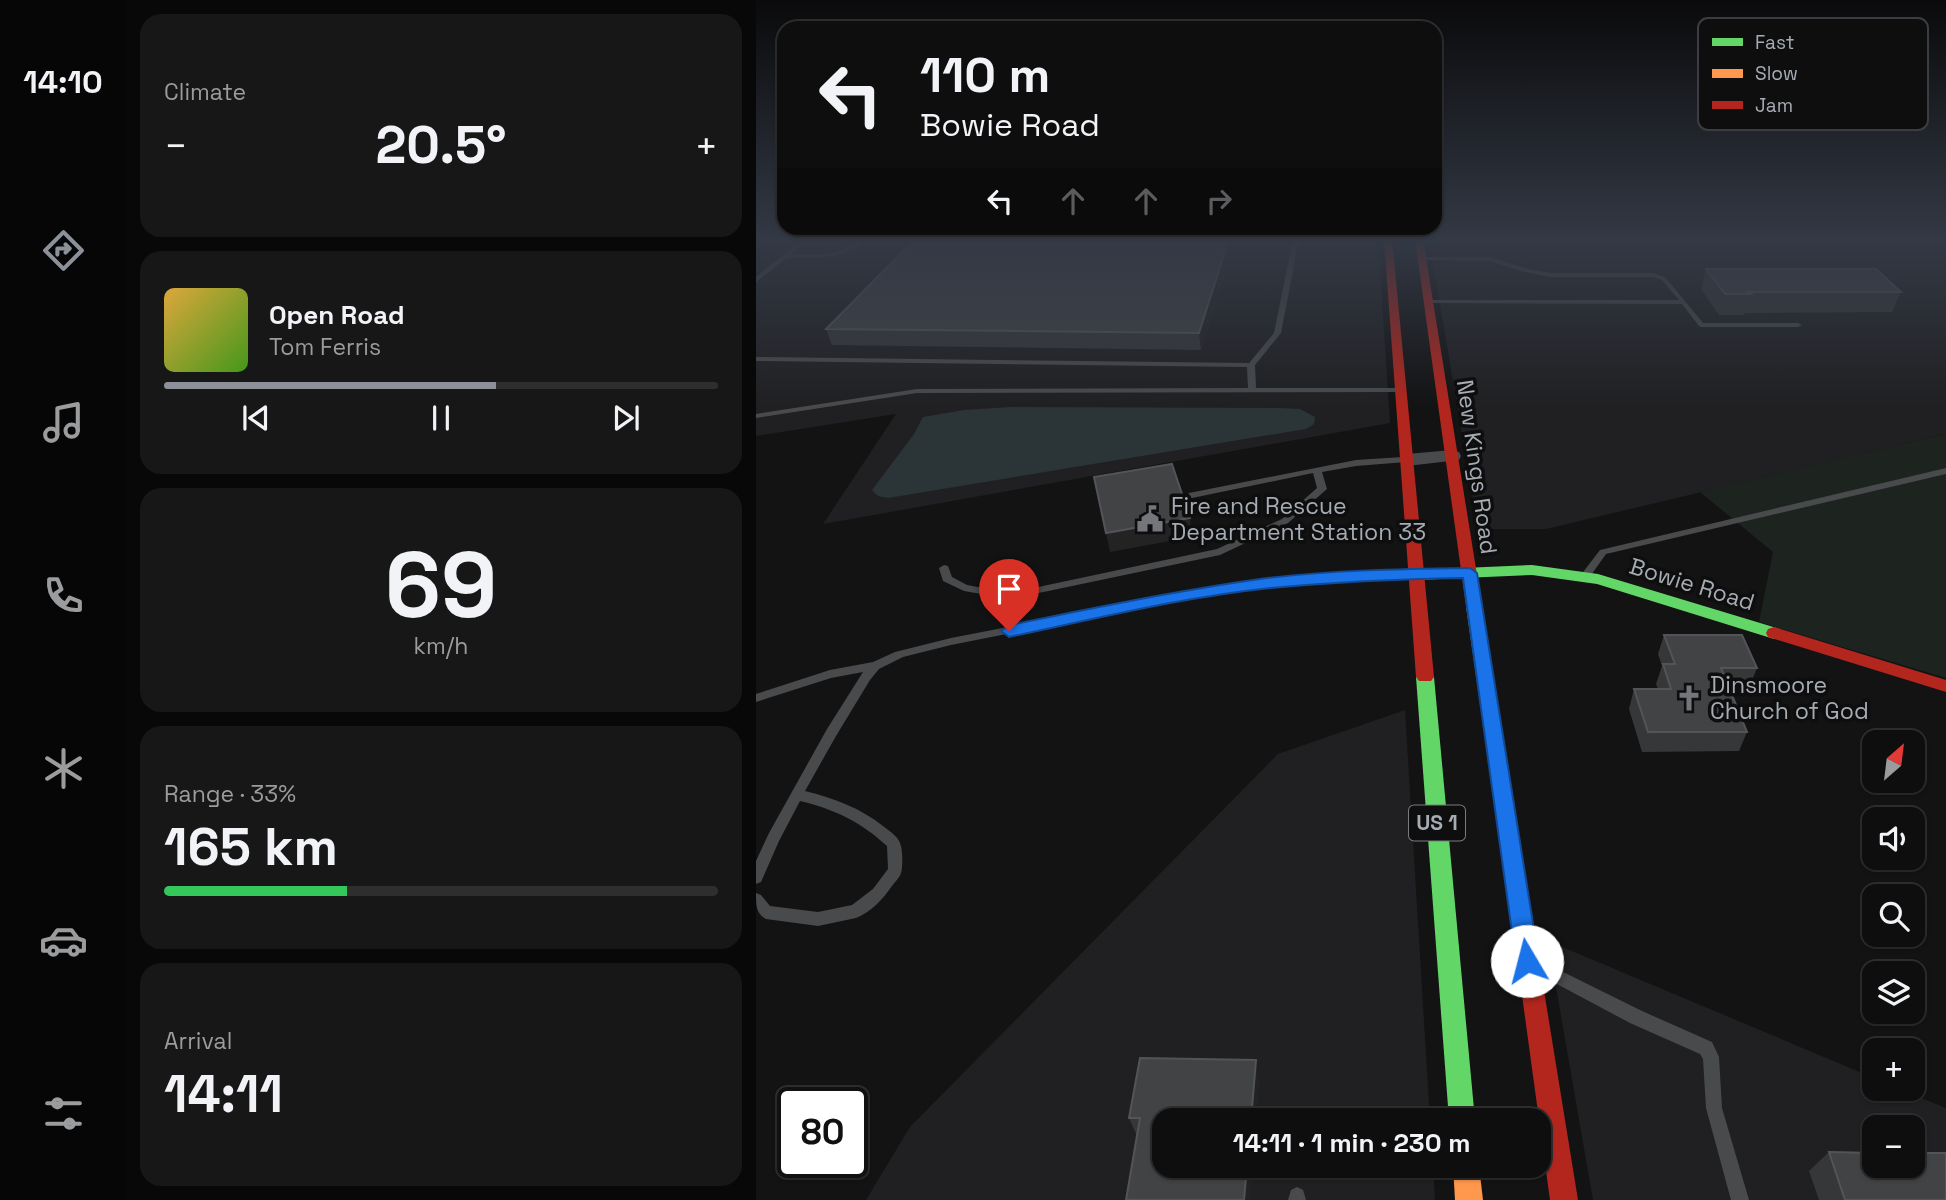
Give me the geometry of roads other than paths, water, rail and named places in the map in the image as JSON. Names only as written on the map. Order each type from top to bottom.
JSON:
[{"type":"main road","name":"US 1","points":[[1393,295],[1461,1108]]},
{"type":"main road","name":"New Kings Road","points":[[1428,295],[1564,1200]]},
{"type":"main road","name":"Bowie Road","points":[[1417,575],[1532,570],[1585,576],[1946,686]]},
{"type":"main road","points":[[1467,1178],[1469,1200]]},
{"type":"street","points":[[1407,460],[1452,456]]},
{"type":"lane","points":[[1252,389],[1251,365],[1277,333],[1285,295]]},
{"type":"lane","points":[[1678,295],[1701,325],[1798,325]]},
{"type":"lane","points":[[1429,301],[1684,302]]},
{"type":"lane","points":[[756,359],[1251,365]]},
{"type":"lane","points":[[756,416],[917,391],[1401,390]]},
{"type":"lane","points":[[1192,495],[1356,463],[1407,460]]},
{"type":"lane","points":[[944,568],[947,579],[964,589],[1010,596],[1220,552],[1285,521],[1322,489],[1317,470]]},
{"type":"lane","points":[[1585,576],[1603,552],[1946,471]]},
{"type":"lane","points":[[756,698],[831,674],[874,666],[894,657],[962,641],[1219,590],[1314,578],[1417,575]]},
{"type":"lane","points":[[756,878],[849,702],[874,666]]},
{"type":"lane","points":[[756,900],[766,912],[818,919],[856,911],[878,894],[895,871],[894,844],[874,825],[838,804],[798,795]]},
{"type":"lane","points":[[1527,961],[1636,1017],[1706,1048],[1711,1057],[1714,1108],[1740,1200]]},
{"type":"place","name":"Fire and Rescue Department Station 33","points":[[1150,519]]},
{"type":"place","name":"Dinsmoore Church of God","points":[[1689,698]]}]
